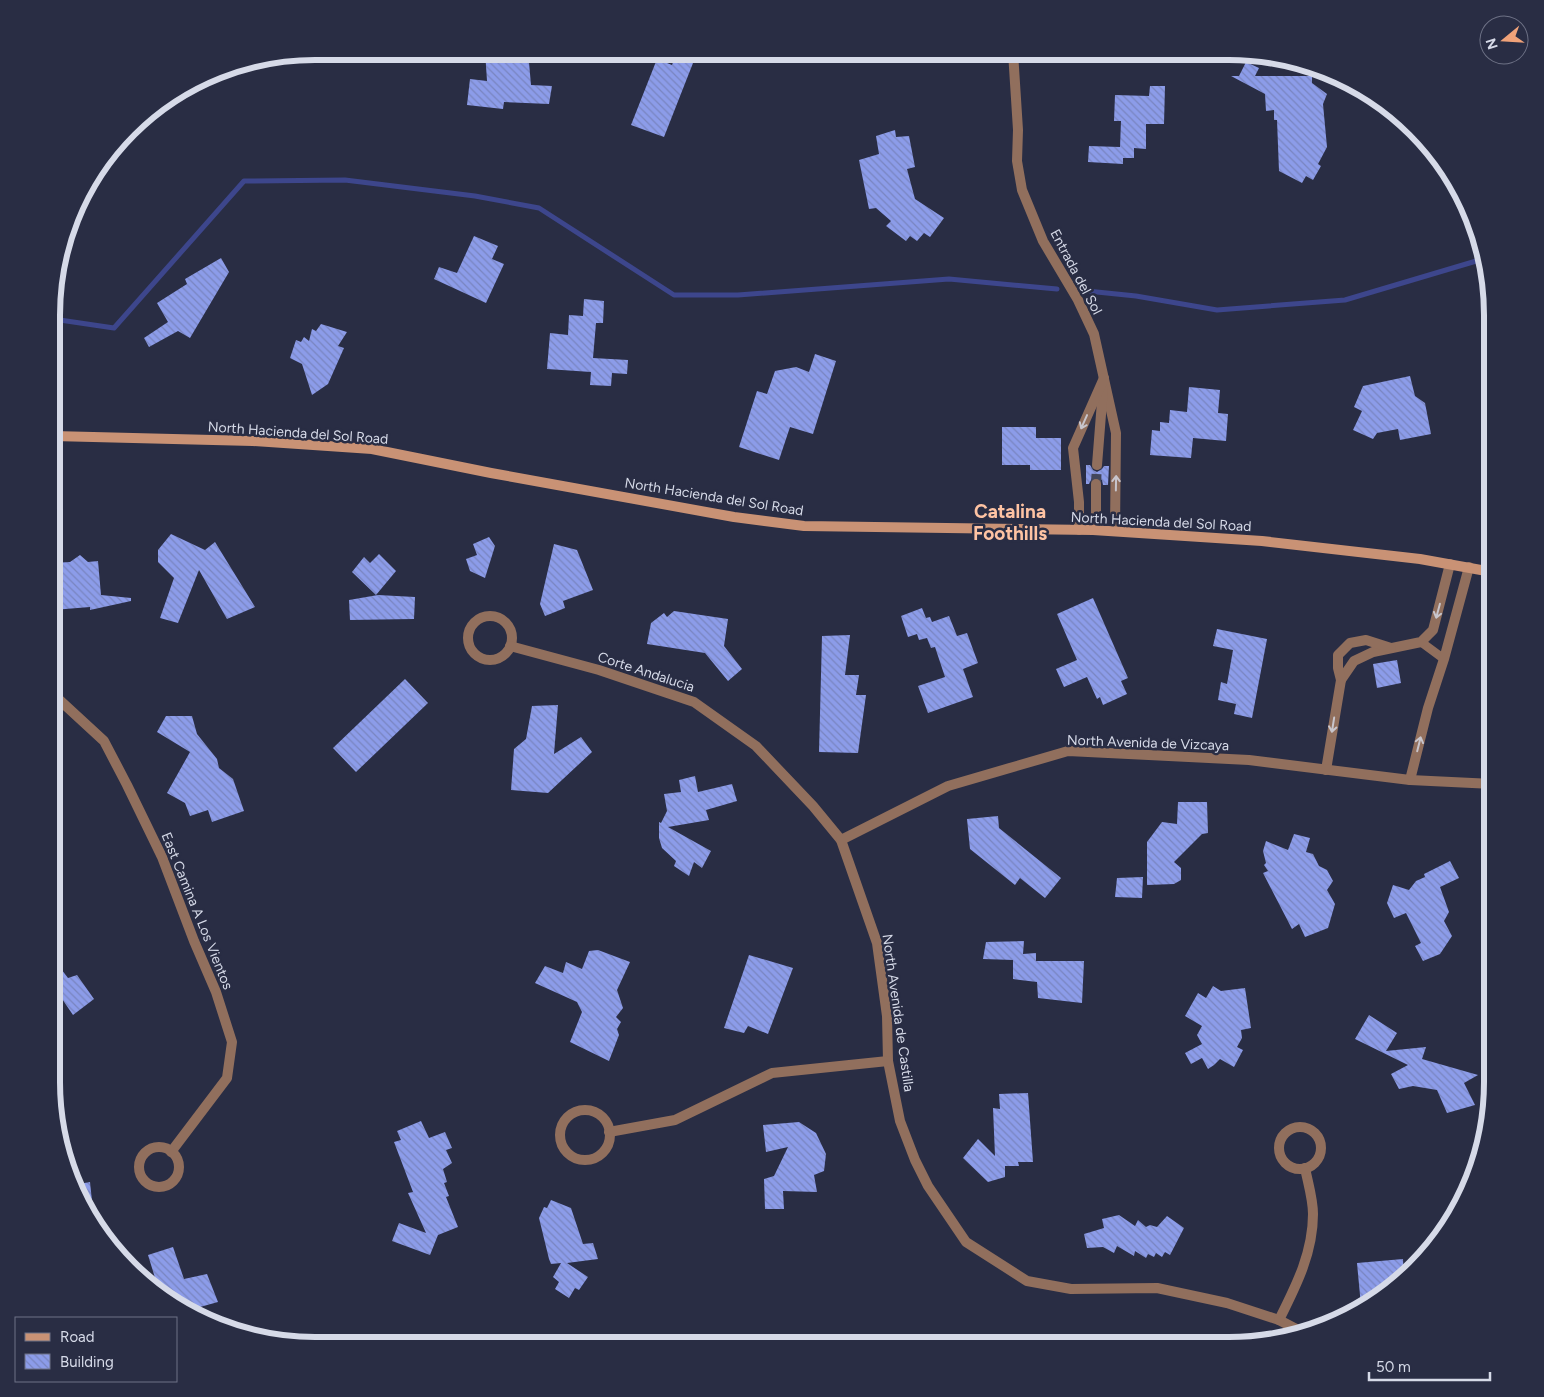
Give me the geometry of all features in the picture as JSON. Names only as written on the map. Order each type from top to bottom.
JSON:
[{"type":"street","name":"Entrada del Sol","points":[[1014,60],[1018,130],[1017,161],[1022,190],[1043,241],[1078,300],[1094,334],[1116,433],[1115,531]]},
{"type":"street","points":[[1096,465],[1104,378]]},
{"type":"street","points":[[1079,530],[1079,502],[1073,448],[1104,378]]},
{"type":"street","name":"North Hacienda del Sol Road","points":[[60,436],[253,440],[372,448],[491,473],[734,517],[804,526],[1115,531],[1262,541],[1420,559],[1484,570]]},
{"type":"street","points":[[1096,484],[1096,530]]},
{"type":"street","points":[[1340,680],[1354,661],[1373,652],[1421,642],[1433,630],[1450,564]]},
{"type":"street","points":[[1410,780],[1428,708],[1444,659],[1469,567]]},
{"type":"street","points":[[482,618],[496,618],[508,626],[511,632],[510,646],[501,657],[494,660],[480,658],[470,648],[468,634],[471,628],[482,618]]},
{"type":"street","points":[[1326,770],[1340,680],[1338,655],[1350,643],[1366,640],[1392,648]]},
{"type":"street","name":"Corte Andalucia","points":[[510,646],[600,670],[694,702],[756,746],[813,806],[841,840]]},
{"type":"street","name":"East Camina A Los Vientos","points":[[60,700],[104,741],[127,785],[162,858],[216,992],[232,1042],[227,1078],[171,1152]]},
{"type":"street","name":"North Avenida de Vizcaya","points":[[841,840],[948,786],[1068,751],[1249,760],[1410,780],[1484,784]]},
{"type":"street","name":"North Avenida de Castilla","points":[[841,840],[877,943],[887,1016],[888,1061],[900,1121],[915,1160],[928,1186],[966,1242],[1026,1281],[1071,1288],[1157,1288],[1227,1303],[1279,1320],[1295,1328]]},
{"type":"street","points":[[609,1132],[675,1120],[772,1073],[888,1061]]},
{"type":"street","points":[[587,1110],[601,1117],[607,1124],[609,1132],[606,1148],[594,1158],[587,1160],[578,1160],[571,1156],[561,1144],[561,1128],[565,1120],[578,1111],[587,1110]]},
{"type":"street","points":[[1296,1128],[1308,1129],[1314,1133],[1320,1144],[1318,1158],[1314,1164],[1305,1168],[1293,1168],[1287,1165],[1279,1153],[1281,1139],[1290,1130],[1296,1128]]},
{"type":"street","points":[[1279,1320],[1303,1269],[1311,1235],[1313,1213],[1305,1168]]},
{"type":"lane","points":[[1421,642],[1444,659]]},
{"type":"building","points":[[486,60],[529,60],[531,85],[552,86],[549,104],[504,102],[503,109],[467,105],[470,79],[487,81]]},
{"type":"building","points":[[657,60],[672,65],[674,60],[694,60],[664,137],[631,125]]},
{"type":"building","points":[[1246,62],[1259,68],[1255,76],[1312,76],[1312,83],[1327,94],[1323,104],[1327,147],[1318,164],[1321,166],[1313,180],[1306,176],[1302,183],[1279,171],[1277,120],[1274,120],[1274,110],[1266,111],[1265,94],[1231,76],[1239,76]]},
{"type":"building","points":[[1150,86],[1165,86],[1164,124],[1146,124],[1146,149],[1134,148],[1134,158],[1123,158],[1123,164],[1088,162],[1089,146],[1120,147],[1121,121],[1114,121],[1115,95],[1149,96]]},
{"type":"building","points":[[895,130],[896,137],[909,136],[915,167],[907,169],[915,199],[944,218],[930,237],[924,233],[917,241],[910,236],[906,241],[886,226],[891,221],[876,208],[869,209],[859,160],[879,154],[876,136]]},
{"type":"building","points":[[474,236],[498,246],[492,259],[504,264],[486,303],[434,279],[439,267],[457,273]]},
{"type":"building","points":[[221,258],[229,272],[190,338],[178,331],[149,347],[144,338],[168,322],[157,303],[187,284],[185,279]]},
{"type":"building","points":[[584,299],[604,301],[603,323],[596,323],[593,358],[628,360],[627,374],[612,373],[611,386],[590,385],[591,372],[547,369],[550,333],[568,335],[569,315],[583,316]]},
{"type":"building","points":[[321,324],[347,332],[338,346],[344,348],[328,384],[312,395],[302,364],[290,358],[296,340],[301,342],[304,337],[309,341],[312,329],[316,331]]},
{"type":"building","points":[[815,354],[836,361],[813,434],[790,427],[779,460],[739,447],[757,391],[767,394],[775,371],[796,367],[809,372]]},
{"type":"building","points":[[1410,376],[1415,396],[1425,403],[1431,434],[1400,440],[1398,429],[1377,433],[1373,439],[1353,430],[1362,411],[1354,407],[1363,386]]},
{"type":"building","points":[[1189,387],[1220,390],[1218,413],[1228,414],[1226,441],[1193,438],[1191,458],[1150,455],[1152,430],[1160,431],[1160,422],[1169,423],[1170,410],[1187,412]]},
{"type":"building","points":[[1002,427],[1036,427],[1036,438],[1061,438],[1061,470],[1030,470],[1030,465],[1002,465]]},
{"type":"building","points":[[1086,465],[1090,465],[1097,472],[1104,466],[1109,466],[1108,485],[1103,485],[1102,480],[1096,477],[1092,478],[1089,484],[1086,484]]},
{"type":"building","points":[[171,534],[205,550],[215,542],[255,607],[227,619],[199,570],[178,623],[160,618],[174,578],[158,562],[158,550]]},
{"type":"building","points":[[489,537],[495,546],[485,578],[470,571],[466,559],[477,555],[473,544]]},
{"type":"building","points":[[554,544],[577,550],[593,590],[563,601],[565,608],[545,616],[540,604]]},
{"type":"building","points":[[379,554],[396,571],[376,595],[352,572],[364,557],[370,563]]},
{"type":"building","points":[[80,555],[88,562],[98,561],[101,595],[131,598],[131,601],[90,610],[90,607],[60,609],[60,563],[70,562]]},
{"type":"building","points":[[378,595],[415,597],[414,619],[350,620],[349,600]]},
{"type":"building","points":[[1093,598],[1128,678],[1121,681],[1127,694],[1103,705],[1100,697],[1097,699],[1087,677],[1064,687],[1056,669],[1077,660],[1057,614]]},
{"type":"building","points":[[922,608],[926,618],[930,617],[932,622],[949,616],[957,636],[967,633],[978,663],[963,669],[973,697],[928,713],[918,686],[945,677],[935,647],[931,648],[927,638],[919,640],[917,634],[908,637],[901,616]]},
{"type":"building","points":[[674,611],[728,619],[724,646],[742,669],[728,681],[705,653],[647,644],[651,623],[664,613],[667,617]]},
{"type":"building","points":[[1217,629],[1267,639],[1252,718],[1234,714],[1236,704],[1218,700],[1221,682],[1227,684],[1233,650],[1213,646]]},
{"type":"building","points":[[850,635],[845,675],[859,675],[856,695],[866,695],[858,753],[819,752],[822,636]]},
{"type":"building","points":[[1397,660],[1401,683],[1377,688],[1373,664]]},
{"type":"building","points":[[405,679],[428,703],[356,772],[333,748]]},
{"type":"building","points":[[558,705],[554,754],[581,737],[592,752],[548,793],[511,790],[514,749],[526,739],[532,706]]},
{"type":"building","points":[[166,716],[192,716],[197,734],[217,759],[219,768],[233,779],[244,811],[212,822],[208,810],[190,816],[185,803],[167,793],[190,752],[157,732]]},
{"type":"building","points":[[695,776],[698,792],[732,784],[737,801],[706,810],[709,820],[668,827],[711,851],[702,868],[694,862],[689,876],[674,866],[676,861],[662,848],[659,838],[659,822],[661,823],[667,811],[664,794],[681,792],[679,780]]},
{"type":"building","points":[[1178,802],[1207,802],[1208,833],[1202,834],[1174,862],[1181,868],[1181,880],[1174,884],[1147,885],[1147,842],[1162,822],[1177,824]]},
{"type":"building","points":[[998,816],[999,828],[1061,878],[1045,898],[1020,878],[1015,885],[970,849],[967,819]]},
{"type":"building","points":[[1294,834],[1310,838],[1306,852],[1313,854],[1319,866],[1327,870],[1333,881],[1327,890],[1335,904],[1328,928],[1305,937],[1299,924],[1292,929],[1263,873],[1268,871],[1264,865],[1266,863],[1263,851],[1266,841],[1288,850]]},
{"type":"building","points":[[1450,861],[1459,878],[1440,887],[1449,912],[1444,921],[1452,936],[1440,954],[1423,961],[1415,946],[1421,943],[1406,913],[1394,918],[1387,903],[1393,885],[1409,890],[1416,881],[1425,877],[1424,874]]},
{"type":"building","points":[[1143,877],[1142,898],[1115,897],[1117,878]]},
{"type":"building","points":[[1024,941],[1023,954],[1036,953],[1036,961],[1084,961],[1082,1003],[1038,998],[1037,982],[1013,979],[1013,960],[983,959],[986,942]]},
{"type":"building","points":[[598,950],[630,962],[617,990],[623,1008],[616,1017],[621,1022],[617,1029],[619,1035],[609,1061],[570,1042],[582,1012],[577,1002],[535,983],[545,966],[563,973],[566,962],[582,969],[589,951]]},
{"type":"building","points":[[749,955],[793,968],[768,1034],[748,1026],[744,1033],[724,1028]]},
{"type":"building","points":[[60,968],[68,978],[77,975],[94,999],[73,1015],[60,996]]},
{"type":"building","points":[[1213,986],[1221,991],[1245,988],[1251,1028],[1241,1030],[1242,1038],[1237,1047],[1243,1050],[1234,1067],[1220,1059],[1208,1069],[1202,1058],[1191,1064],[1185,1053],[1202,1044],[1197,1035],[1202,1026],[1185,1016],[1198,993],[1206,998]]},
{"type":"building","points":[[1369,1015],[1397,1033],[1386,1051],[1426,1047],[1422,1059],[1478,1075],[1464,1083],[1475,1105],[1447,1113],[1437,1090],[1413,1086],[1399,1089],[1391,1074],[1408,1065],[1355,1039]]},
{"type":"building","points":[[1028,1093],[1033,1162],[1018,1162],[1019,1166],[1005,1166],[1005,1177],[988,1182],[963,1158],[978,1139],[995,1156],[993,1108],[1000,1109],[999,1094]]},
{"type":"building","points":[[421,1121],[429,1138],[445,1132],[452,1148],[446,1150],[452,1163],[443,1169],[447,1182],[444,1183],[449,1196],[446,1197],[458,1227],[438,1235],[430,1255],[392,1241],[399,1223],[426,1233],[408,1193],[413,1192],[394,1142],[401,1140],[397,1131]]},
{"type":"building","points":[[799,1122],[816,1133],[826,1154],[824,1171],[814,1175],[817,1192],[783,1191],[784,1209],[765,1209],[764,1179],[774,1176],[788,1147],[766,1152],[763,1125]]},
{"type":"building","points":[[90,1182],[93,1207],[86,1195],[81,1184]]},
{"type":"building","points":[[551,1200],[571,1208],[583,1244],[593,1243],[598,1259],[567,1263],[588,1277],[579,1290],[575,1288],[569,1298],[555,1289],[559,1282],[553,1277],[561,1263],[551,1264],[539,1218],[544,1207],[547,1208]]},
{"type":"building","points":[[1119,1215],[1135,1226],[1138,1220],[1146,1227],[1150,1225],[1157,1227],[1167,1216],[1184,1228],[1170,1255],[1165,1252],[1162,1257],[1156,1253],[1154,1257],[1148,1254],[1146,1258],[1135,1251],[1134,1256],[1117,1246],[1114,1253],[1103,1247],[1087,1248],[1084,1234],[1104,1228],[1102,1219]]},
{"type":"building","points":[[173,1247],[184,1279],[207,1274],[218,1302],[200,1307],[199,1310],[174,1294],[156,1281],[148,1255]]},
{"type":"building","points":[[1403,1259],[1403,1268],[1360,1300],[1357,1263]]},
{"type":"waterway","points":[[60,320],[114,328],[244,181],[345,180],[475,196],[539,208],[674,295],[738,295],[949,279],[1057,289]]},
{"type":"waterway","points":[[1087,291],[1136,296],[1217,310],[1345,300],[1478,261]]},
{"type":"tunnel","points":[[1096,484],[1097,465]]},
{"type":"district","name":"Catalina Foothills","points":[[1010,522]]}]
